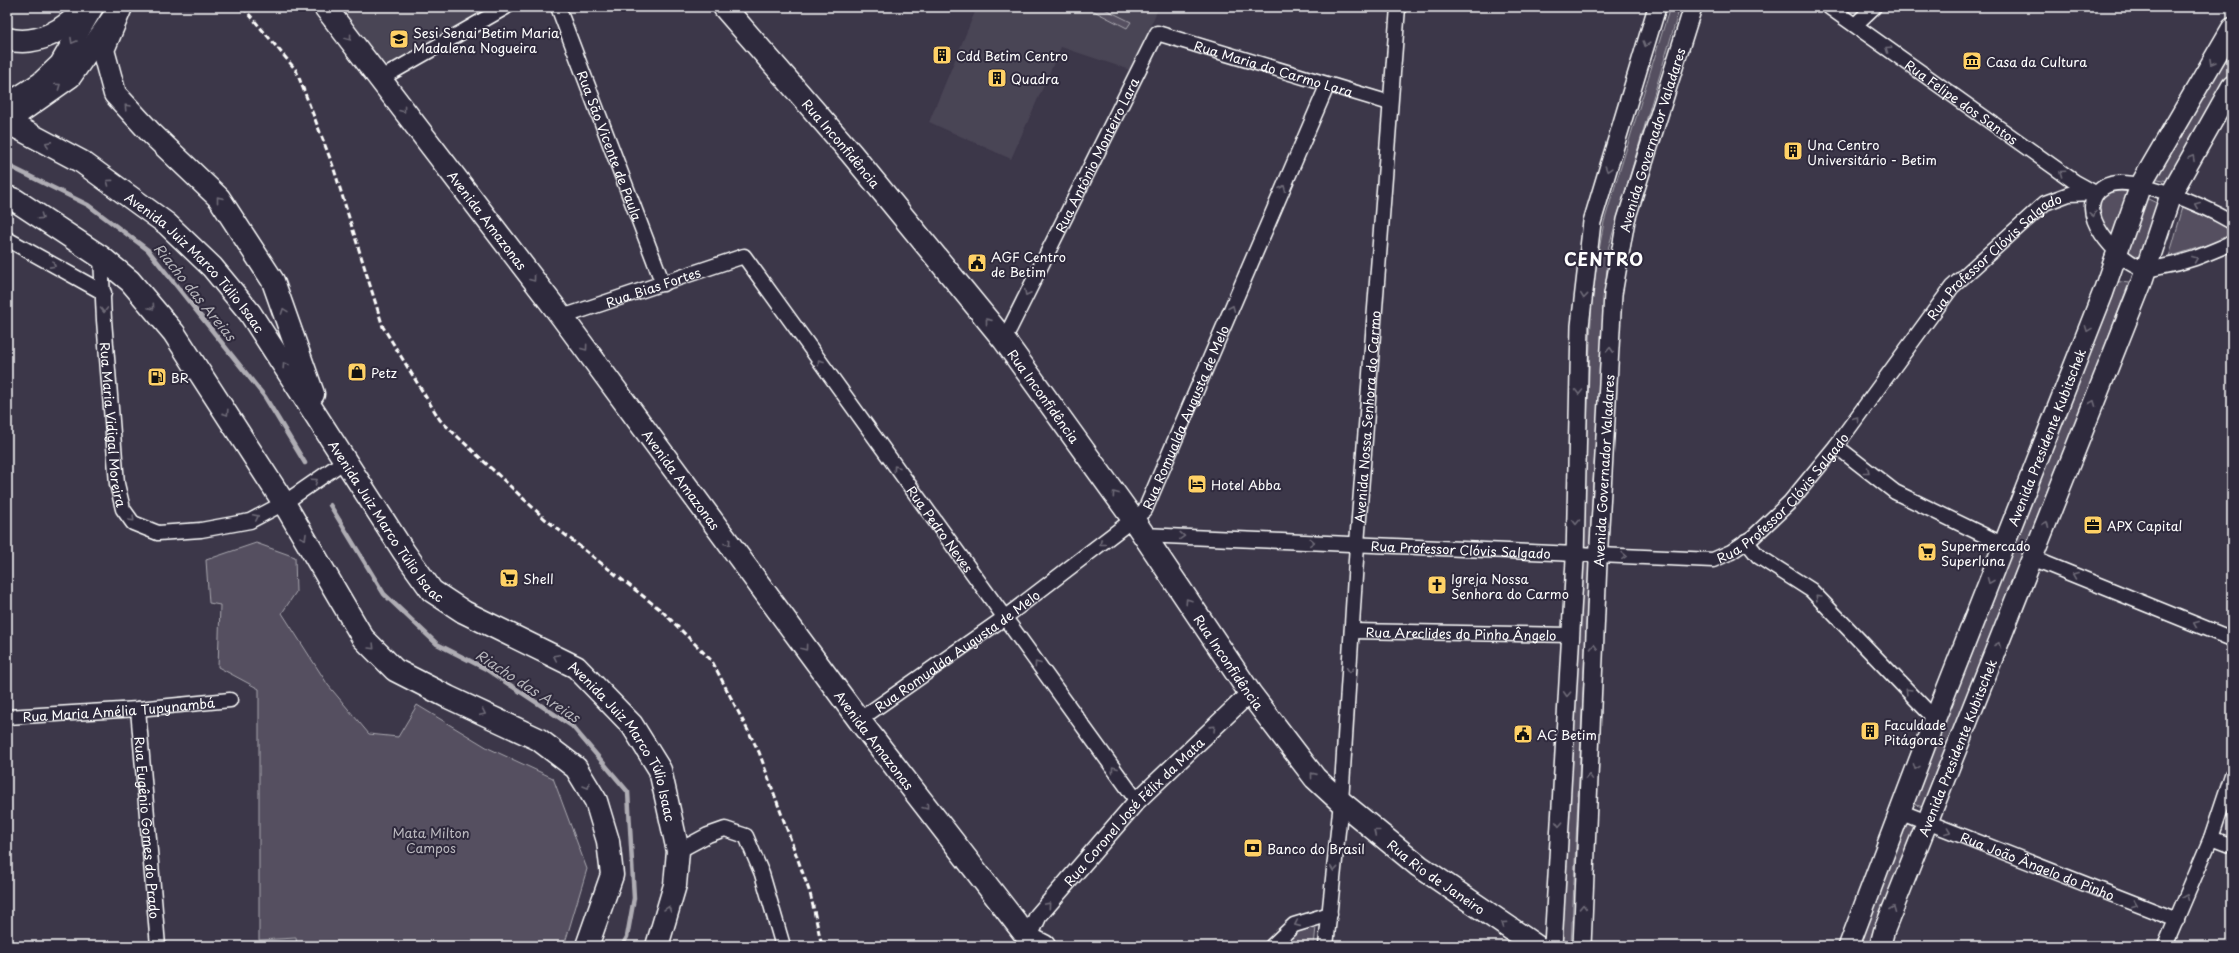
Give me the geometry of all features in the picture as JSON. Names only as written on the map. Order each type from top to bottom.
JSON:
[{"type":"main road","points":[[7,39],[21,42],[50,36],[75,19],[87,7]]},
{"type":"main road","points":[[7,122],[16,104],[60,64],[93,7]]},
{"type":"main road","points":[[16,104],[71,77],[96,38],[121,7]]},
{"type":"main road","points":[[121,7],[103,50],[115,94],[150,132],[219,198],[273,280],[325,427]]},
{"type":"main road","name":"Avenida Amazonas","points":[[326,7],[562,317],[859,720],[1032,943]]},
{"type":"main road","name":"Rua Inconfidência","points":[[724,7],[851,153],[1004,340],[1138,527],[1250,693],[1315,778],[1340,802]]},
{"type":"main road","name":"Avenida Presidente Kubitschek","points":[[1849,946],[1899,811],[2117,254],[2141,184],[2232,28]]},
{"type":"main road","name":"Avenida Presidente Kubitschek","points":[[1880,946],[1927,823],[2146,269],[2171,194],[2232,86]]},
{"type":"main road","name":"Avenida Juiz Marco Túlio Isaac","points":[[7,122],[82,162],[167,224],[212,267],[250,313],[325,427],[404,552],[432,591],[464,612],[576,667],[632,725],[660,770],[678,851],[675,885],[657,946]]},
{"type":"main road","points":[[7,197],[15,200],[101,257],[130,282],[174,333],[284,503],[364,638],[395,670],[448,697],[538,738],[576,768],[596,801],[608,841],[612,875],[587,946]]},
{"type":"main road","name":"Rua Rio de Janeiro","points":[[1340,802],[1419,866],[1536,946]]},
{"type":"street","points":[[380,79],[506,7]]},
{"type":"street","name":"Rua São Vicente de Paula","points":[[558,7],[663,284]]},
{"type":"street","name":"Avenida Nossa Senhora do Carmo","points":[[1326,946],[1340,802],[1357,544],[1398,7]]},
{"type":"street","name":"Avenida Governador Valadares","points":[[1553,946],[1575,554],[1580,326],[1592,222],[1658,7]]},
{"type":"street","name":"Avenida Governador Valadares","points":[[1582,946],[1598,555],[1611,330],[1617,264],[1626,220],[1693,7]]},
{"type":"street","name":"Rua Felipe dos Santos","points":[[1830,7],[2075,182],[2096,193]]},
{"type":"street","points":[[1855,26],[1874,7]]},
{"type":"street","name":"Rua Antônio Monteiro Lara","points":[[1004,340],[1157,33]]},
{"type":"street","name":"Rua Maria do Carmo Lara","points":[[1157,33],[1327,86],[1390,103]]},
{"type":"street","name":"Rua Romualda Augusta de Melo","points":[[859,720],[1004,618],[1138,527],[1327,86]]},
{"type":"street","points":[[2232,222],[2171,194],[2141,184],[2115,183],[2104,186],[2096,193],[2091,205],[2093,220],[2117,254],[2146,269],[2186,263],[2232,243]]},
{"type":"street","name":"Rua Professor Clóvis Salgado","points":[[1138,527],[1357,544],[1713,560],[1732,552],[1760,532],[1790,502],[1836,446],[1952,287],[2044,203],[2069,194],[2096,193]]},
{"type":"street","points":[[7,239],[104,293]]},
{"type":"street","name":"Rua Bias Fortes","points":[[562,317],[744,256]]},
{"type":"street","name":"Rua Pedro Neves","points":[[744,256],[1137,801]]},
{"type":"street","name":"Rua Maria Vidigal Moreira","points":[[101,257],[104,293],[104,320],[117,484],[123,509],[133,523],[158,533],[201,530],[250,521],[284,503],[346,460]]},
{"type":"street","points":[[1836,446],[1895,492],[2004,545]]},
{"type":"street","points":[[1746,541],[1758,556],[1811,590],[1935,719]]},
{"type":"street","points":[[2032,558],[2232,639]]},
{"type":"street","name":"Rua Areclides do Pinho Ângelo","points":[[1352,632],[1570,636]]},
{"type":"street","name":"Rua Coronel José Félix da Mata","points":[[1032,943],[1038,916],[1137,801],[1250,693]]},
{"type":"street","name":"Rua Maria Amélia Tupynambá","points":[[7,717],[138,709],[230,700]]},
{"type":"street","name":"Rua Eugênio Gomes do Prado","points":[[138,709],[158,946]]},
{"type":"street","points":[[2165,946],[2211,838],[2232,775]]},
{"type":"street","name":"Rua João Ângelo do Pinho","points":[[1899,811],[2177,920]]},
{"type":"street","points":[[678,851],[708,835],[725,829],[746,836],[762,874],[783,946]]},
{"type":"street","points":[[2211,838],[2232,846]]},
{"type":"street","points":[[1272,946],[1294,925],[1330,914]]},
{"type":"shaded area","name":"Sesi Senai Betim Maria Madalena Nogueira","points":[[336,7],[493,7],[383,71]]},
{"type":"shaded area","points":[[977,7],[1159,7],[1130,70],[1061,47],[1011,159],[929,122]]},
{"type":"green space","points":[[1086,7],[1101,7],[1131,22],[1127,28]]},
{"type":"green space","points":[[1670,7],[1680,7],[1608,249],[1593,482],[1571,946],[1560,946],[1581,590],[1592,290],[1604,222]]},
{"type":"green space","points":[[2232,41],[2232,67],[2168,181],[2153,178]]},
{"type":"green space","points":[[2117,187],[2134,190],[2114,240],[2101,219],[2097,206],[2103,194]]},
{"type":"green space","points":[[2146,198],[2161,205],[2143,260],[2126,254]]},
{"type":"green space","points":[[2183,207],[2232,229],[2232,237],[2169,257]]},
{"type":"green space","points":[[2114,281],[2129,283],[1928,809],[1911,803]]},
{"type":"green space","name":"Mata Milton Campos","points":[[256,543],[295,557],[296,592],[282,613],[328,685],[369,734],[398,737],[417,705],[488,748],[553,778],[587,869],[564,946],[297,946],[296,938],[259,940],[259,689],[218,667],[220,605],[209,603],[206,560]]},
{"type":"green space","points":[[1904,822],[1917,829],[1869,946],[1857,946]]},
{"type":"green space","points":[[1316,927],[1314,946],[1284,946],[1295,932]]},
{"type":"waterway","name":"Riacho das Areias","points":[[7,165],[88,205],[148,250],[265,397],[305,463]]},
{"type":"waterway","name":"Riacho das Areias","points":[[330,505],[384,594],[437,644],[486,669],[572,726],[628,792],[634,898],[627,937],[622,946]]},
{"type":"railway","points":[[243,7],[296,70],[333,166],[383,327],[440,420],[545,519],[662,611],[712,661],[759,752],[810,893],[822,946]]},
{"type":"place","name":"Sesi Senai Betim Maria Madalena Nogueira","points":[[399,39]]},
{"type":"place","name":"Cdd Betim Centro","points":[[942,55]]},
{"type":"place","name":"Casa da Cultura","points":[[1972,61]]},
{"type":"place","name":"Quadra","points":[[997,78]]},
{"type":"place","name":"Una Centro Universitário - Betim","points":[[1793,151]]},
{"type":"place","name":"AGF Centro de Betim","points":[[977,263]]},
{"type":"place","name":"Petz","points":[[357,372]]},
{"type":"place","name":"BR","points":[[157,377]]},
{"type":"place","name":"Hotel Abba","points":[[1197,484]]},
{"type":"place","name":"APX Capital","points":[[2093,525]]},
{"type":"place","name":"Supermercado Superluna","points":[[1927,552]]},
{"type":"place","name":"Shell","points":[[509,578]]},
{"type":"place","name":"Igreja Nossa Senhora do Carmo","points":[[1437,585]]},
{"type":"place","name":"Faculdade Pitágoras","points":[[1870,731]]},
{"type":"place","name":"AC Betim","points":[[1523,734]]},
{"type":"place","name":"Banco do Brasil","points":[[1253,848]]},
{"type":"district","name":"CENTRO","points":[[1604,259]]}]
